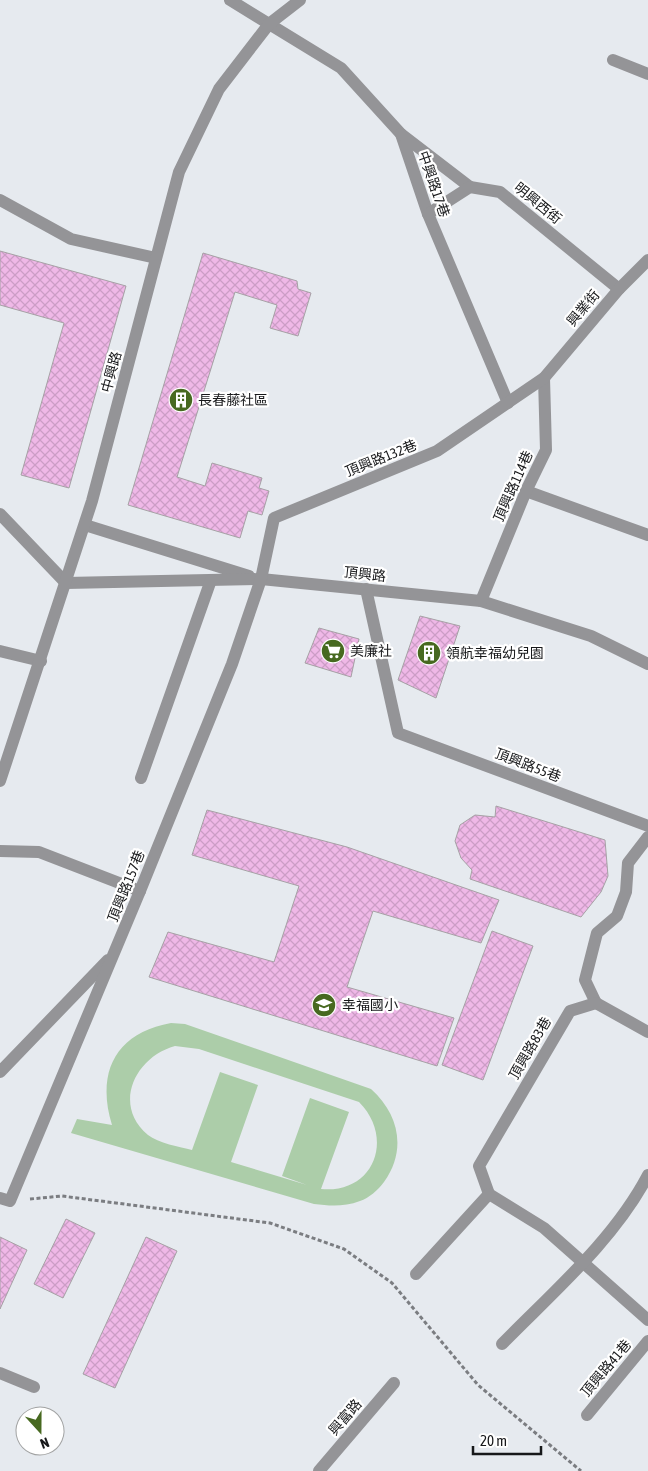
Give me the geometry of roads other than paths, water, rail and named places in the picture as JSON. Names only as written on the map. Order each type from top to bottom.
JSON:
[{"type":"street","name":"中興路17巷","points":[[230,0],[341,68],[401,134],[428,214],[508,403]]},
{"type":"street","name":"中興路","points":[[0,781],[85,525],[179,172],[215,97],[269,24],[300,0]]},
{"type":"street","points":[[613,60],[648,74]]},
{"type":"street","points":[[401,134],[470,186],[428,214]]},
{"type":"street","name":"明興西街","points":[[470,186],[500,192],[620,289]]},
{"type":"street","points":[[0,200],[71,239],[156,258]]},
{"type":"street","name":"興業街","points":[[544,378],[620,289],[648,260]]},
{"type":"street","name":"頂興路132巷","points":[[261,579],[274,518],[437,451],[544,378]]},
{"type":"street","name":"頂興路114巷","points":[[482,601],[526,491],[546,450],[544,378]]},
{"type":"street","points":[[526,491],[648,535]]},
{"type":"street","points":[[0,514],[66,583]]},
{"type":"street","points":[[85,525],[261,579]]},
{"type":"street","name":"頂興路","points":[[66,583],[261,579],[482,601],[591,636],[648,664]]},
{"type":"street","name":"頂興路157巷","points":[[5,1200],[140,891],[232,664],[261,579]]},
{"type":"street","points":[[141,778],[212,580]]},
{"type":"street","name":"頂興路55巷","points":[[366,589],[398,732],[648,826]]},
{"type":"street","points":[[0,651],[41,661]]},
{"type":"street","points":[[648,837],[628,863],[626,892],[617,916],[597,934],[585,980],[596,1003],[648,1032]]},
{"type":"street","points":[[0,851],[39,852],[140,891]]},
{"type":"street","points":[[0,1072],[114,954]]},
{"type":"street","name":"頂興路83巷","points":[[489,1194],[479,1166],[570,1010],[596,1003]]},
{"type":"street","points":[[502,1344],[583,1262],[621,1217],[648,1175]]},
{"type":"street","points":[[416,1274],[489,1194],[544,1228],[648,1320]]},
{"type":"street","name":"頂興路41巷","points":[[587,1415],[648,1341]]},
{"type":"street","points":[[0,1373],[34,1387]]},
{"type":"street","name":"興富路","points":[[319,1471],[394,1383]]},
{"type":"place","name":"長春藤社區","points":[[181,400]]},
{"type":"place","name":"美廉社","points":[[333,651]]},
{"type":"place","name":"領航幸福幼兒園","points":[[429,653]]},
{"type":"place","name":"幸福國小","points":[[324,1005]]}]
